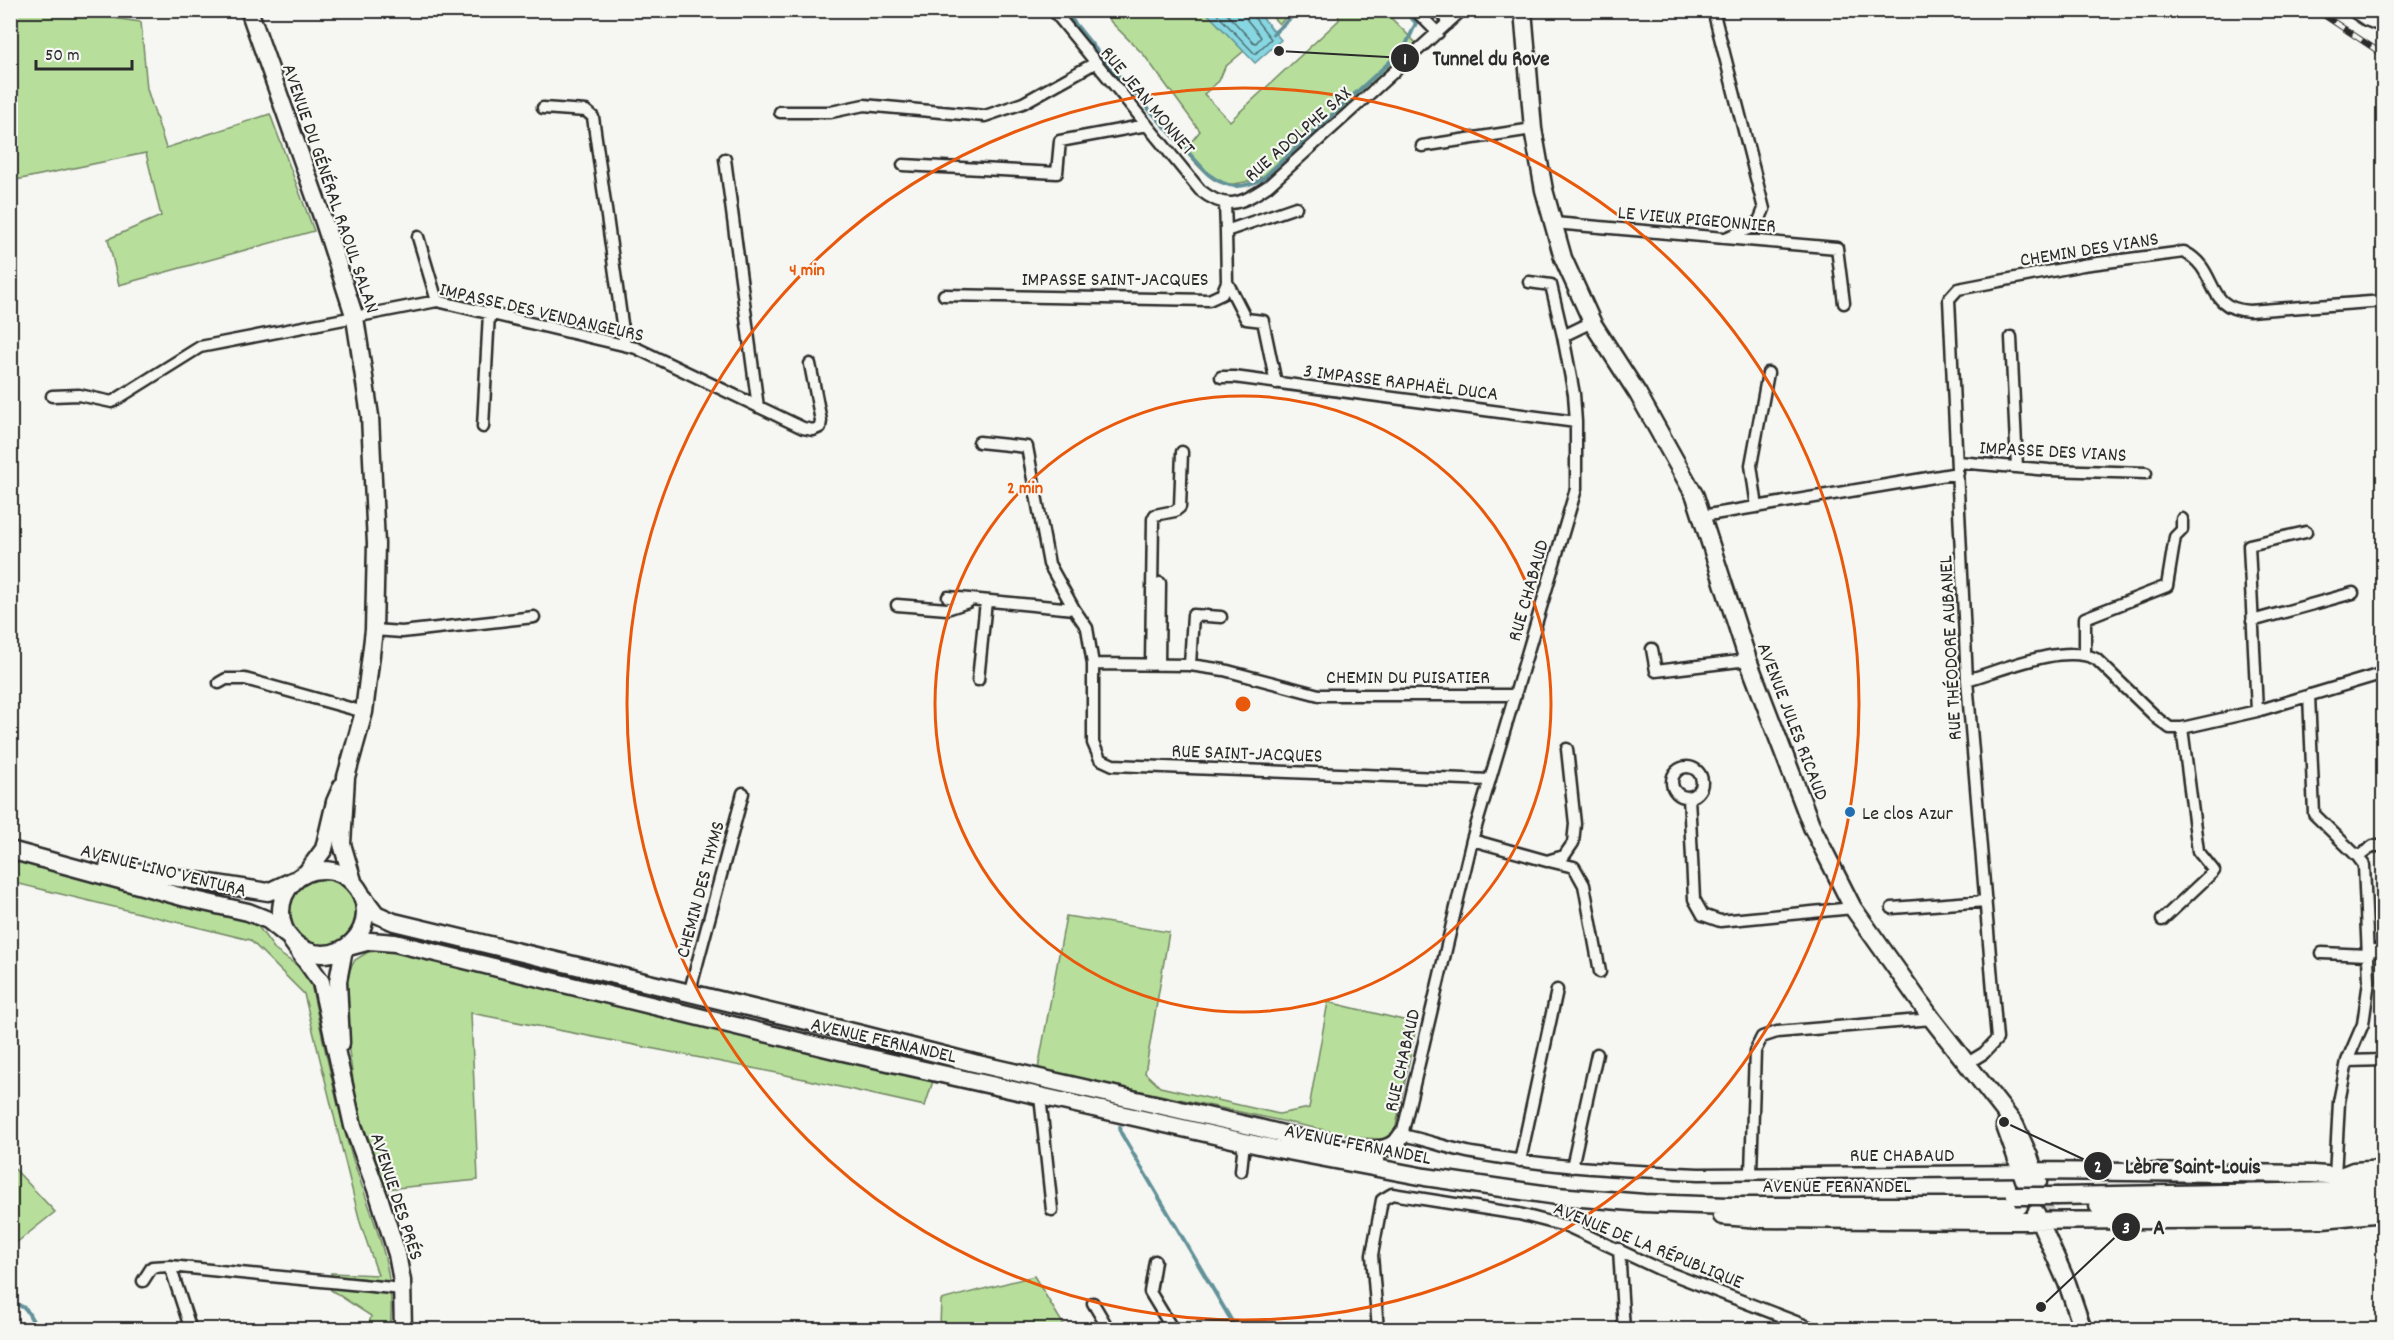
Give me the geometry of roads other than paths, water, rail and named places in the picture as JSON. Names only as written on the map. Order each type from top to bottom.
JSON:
[{"type":"main road","name":"AVENUE DU GÉNÉRAL RAOUL SALAN","points":[[249,10],[356,318],[370,416],[376,544],[375,630],[363,712],[346,777],[342,844],[353,881]]},
{"type":"main road","name":"AVENUE JULES RICAUD","points":[[1523,10],[1533,129],[1544,190],[1563,258],[1592,321],[1638,394],[1695,496],[1748,660],[1812,826],[1853,908],[1965,1064],[2015,1125],[2025,1185]]},
{"type":"main road","points":[[301,876],[319,869],[343,874],[353,881],[364,898],[366,912],[364,925],[358,937],[346,948],[330,954],[316,954],[302,949],[289,938],[282,925],[280,913],[284,895],[324,849],[335,802],[346,777]]},
{"type":"main road","name":"AVENUE LINO VENTURA","points":[[17,852],[268,892],[301,876]]},
{"type":"main road","name":"AVENUE LINO VENTURA","points":[[17,852],[186,898],[248,912],[268,920],[289,938]]},
{"type":"main road","name":"AVENUE FERNANDEL","points":[[364,898],[376,914],[394,922],[1348,1150],[1460,1172],[1608,1190],[1752,1196],[2025,1185]]},
{"type":"main road","name":"AVENUE DES PRÉS","points":[[289,938],[321,982],[353,1126],[397,1254],[402,1288],[403,1329]]},
{"type":"main road","name":"AVENUE FERNANDEL","points":[[346,948],[370,941],[395,943],[719,1022],[1040,1096],[1244,1142],[1425,1178],[1557,1196],[1644,1203],[1728,1206],[2025,1185]]},
{"type":"main road","name":"AVENUE DES PRÉS","points":[[341,1078],[338,981],[346,948]]},
{"type":"main road","points":[[1348,1150],[1387,1148],[1398,1142],[1402,1135]]},
{"type":"main road","points":[[2025,1185],[2192,1171],[2384,1179]]},
{"type":"main road","name":"AVENUE FERNANDEL","points":[[2025,1185],[2048,1211],[2384,1204]]},
{"type":"main road","name":"AVENUE FERNANDEL","points":[[2048,1211],[2384,1190]]},
{"type":"main road","points":[[1557,1196],[1704,1215],[1760,1219],[2048,1211],[2323,1219],[2384,1213]]},
{"type":"main road","points":[[2048,1211],[2061,1269],[2083,1329]]},
{"type":"street","name":"RUE JEAN MONNET","points":[[1053,10],[1200,190],[1214,201],[1225,203]]},
{"type":"street","points":[[1415,10],[1438,33]]},
{"type":"street","points":[[1443,10],[1447,24]]},
{"type":"street","name":"RUE ADOLPHE SAX","points":[[1225,203],[1245,201],[1268,186],[1462,10]]},
{"type":"street","points":[[1713,10],[1764,209],[1757,226],[1726,238]]},
{"type":"street","points":[[2351,10],[2366,20],[2384,27]]},
{"type":"street","points":[[780,112],[831,112],[864,105],[985,116],[1023,103],[1095,63]]},
{"type":"street","points":[[543,108],[586,111],[593,117],[625,345]]},
{"type":"street","points":[[903,165],[1057,173],[1060,141],[1147,125]]},
{"type":"street","points":[[1422,146],[1533,129]]},
{"type":"street","points":[[725,159],[758,407]]},
{"type":"street","points":[[1225,203],[1226,231],[1296,207]]},
{"type":"street","name":"LE VIEUX PIGEONNIER","points":[[1554,223],[1837,248],[1844,303]]},
{"type":"street","name":"IMPASSE SAINT-JACQUES","points":[[944,296],[1209,300],[1222,294],[1227,282],[1226,231]]},
{"type":"street","points":[[418,237],[437,301]]},
{"type":"street","name":"CHEMIN DES VIANS","points":[[1958,467],[1949,299],[1958,289],[2084,265],[2184,252],[2196,258],[2220,301],[2234,310],[2249,311],[2384,301]]},
{"type":"street","points":[[1227,282],[1246,320],[1263,321],[1276,383]]},
{"type":"street","name":"RUE CHABAUD","points":[[1529,282],[1551,285],[1563,336],[1574,394],[1576,489],[1472,840],[1402,1135],[1475,1154],[1572,1167],[1699,1174],[1751,1172],[2025,1185]]},
{"type":"street","name":"IMPASSE DES VENDANGEURS","points":[[52,396],[79,395],[112,402],[200,347],[437,301],[625,345],[655,356],[758,407],[803,428],[813,430],[820,427],[821,421],[810,364]]},
{"type":"street","points":[[483,427],[489,314]]},
{"type":"street","points":[[1563,336],[1592,321]]},
{"type":"street","points":[[2011,337],[2017,467]]},
{"type":"street","points":[[1756,507],[1751,465],[1768,374]]},
{"type":"street","name":"3 IMPASSE RAPHAËL DUCA","points":[[1221,377],[1576,422]]},
{"type":"street","points":[[979,442],[1027,447],[1049,564],[1087,628],[1093,664]]},
{"type":"street","points":[[1155,665],[1153,519],[1155,515],[1175,511],[1180,507],[1182,452]]},
{"type":"street","points":[[1702,516],[1958,467]]},
{"type":"street","name":"IMPASSE DES VIANS","points":[[1958,467],[2017,467],[2146,473]]},
{"type":"street","name":"RUE THÉODORE AUBANEL","points":[[1958,467],[1967,680],[1997,1039],[1984,1053],[1965,1064]]},
{"type":"street","points":[[2085,653],[2085,618],[2166,586],[2175,537],[2182,530],[2182,519]]},
{"type":"street","points":[[2257,711],[2249,546],[2306,532]]},
{"type":"street","points":[[1155,665],[1160,583]]},
{"type":"street","points":[[2252,621],[2353,593]]},
{"type":"street","points":[[948,597],[1074,609]]},
{"type":"street","points":[[897,605],[947,609],[974,600]]},
{"type":"street","points":[[978,680],[986,601]]},
{"type":"street","points":[[1190,665],[1193,615],[1221,617]]},
{"type":"street","points":[[375,630],[402,632],[534,616]]},
{"type":"street","points":[[1652,649],[1656,671],[1748,660]]},
{"type":"street","points":[[1967,680],[2056,654],[2085,653],[2096,659],[2158,719],[2170,728],[2182,728],[2257,711],[2384,673]]},
{"type":"street","name":"CHEMIN DU PUISATIER","points":[[1093,664],[1190,665],[1224,670],[1319,695],[1516,695]]},
{"type":"street","name":"RUE SAINT-JACQUES","points":[[1093,664],[1093,743],[1100,759],[1113,765],[1490,780]]},
{"type":"street","points":[[219,683],[235,678],[245,679],[363,712]]},
{"type":"street","points":[[2309,695],[2314,814],[2364,865],[2369,981],[2363,1024],[2347,1061],[2339,1102],[2335,1176],[2353,1168],[2384,1166]]},
{"type":"street","points":[[2162,920],[2214,871],[2198,851],[2182,728]]},
{"type":"street","points":[[1547,861],[1564,856],[1573,843],[1575,824],[1567,749]]},
{"type":"street","name":"CHEMIN DES THYMS","points":[[689,994],[743,793]]},
{"type":"street","points":[[1689,797],[1694,899],[1703,915],[1720,921],[1853,908]]},
{"type":"street","points":[[1472,840],[1574,867],[1584,885],[1600,972]]},
{"type":"street","points":[[2358,857],[2373,846],[2384,846]]},
{"type":"street","points":[[1892,908],[1986,901]]},
{"type":"street","points":[[2322,953],[2368,953],[2384,949]]},
{"type":"street","points":[[1520,1161],[1557,990]]},
{"type":"street","points":[[1751,1172],[1755,1051],[1762,1037],[1777,1032],[1932,1019]]},
{"type":"street","points":[[1572,1167],[1597,1054]]},
{"type":"street","points":[[2347,1061],[2384,1060]]},
{"type":"street","points":[[1040,1096],[1052,1210]]},
{"type":"street","points":[[1241,1171],[1244,1142]]},
{"type":"street","name":"AVENUE DE LA RÉPUBLIQUE","points":[[1378,1329],[1372,1255],[1382,1200],[1392,1194],[1519,1214],[1569,1227],[1659,1269],[1817,1329]]},
{"type":"street","points":[[1619,1249],[1624,1329]]},
{"type":"street","points":[[1155,1261],[1150,1292],[1173,1329]]},
{"type":"street","points":[[143,1281],[152,1267],[170,1266],[402,1288]]},
{"type":"street","points":[[170,1266],[191,1329]]},
{"type":"street","points":[[1093,1303],[1109,1329]]},
{"type":"water","points":[[1205,11],[1257,11],[1281,40],[1255,63]]},
{"type":"waterway","points":[[1064,10],[1105,61],[1208,174],[1221,182],[1234,186],[1247,185],[1262,179],[1404,49],[1416,23],[1404,10]]},
{"type":"waterway","points":[[1273,34],[1299,10]]},
{"type":"waterway","points":[[1120,1127],[1121,1133],[1237,1330]]},
{"type":"waterway","points":[[10,1300],[26,1309],[38,1330]]},
{"type":"tunnel","points":[[2038,1183],[2047,1213]]},
{"type":"railway","points":[[2316,10],[2384,55]]},
{"type":"place","name":"Tunnel du Rove","points":[[1279,51]]},
{"type":"place","name":"Le clos Azur","points":[[1850,812]]},
{"type":"place","name":"Lèbre Saint-Louis","points":[[2004,1122]]},
{"type":"place","name":"A","points":[[2041,1307]]}]
